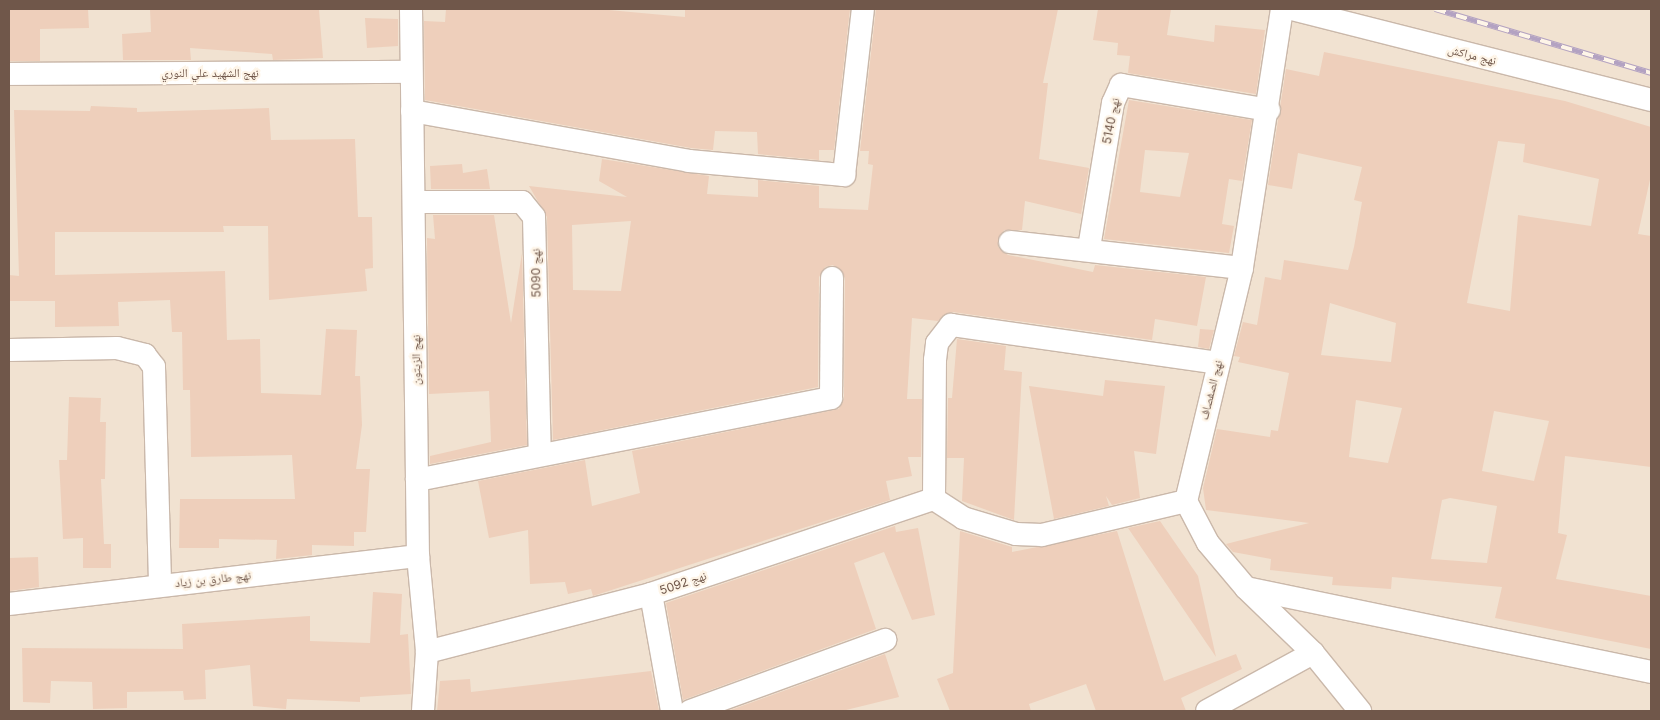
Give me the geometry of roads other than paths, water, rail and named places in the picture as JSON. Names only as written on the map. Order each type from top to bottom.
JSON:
[{"type":"street","name":"نهج الزيتون","points":[[412,9],[418,556],[427,652],[423,711]]},
{"type":"street","points":[[412,111],[689,161],[844,175],[863,9]]},
{"type":"street","name":"نهج الصفصاف","points":[[1186,501],[1242,268],[1269,110],[1282,9]]},
{"type":"street","name":"نهج مراكش","points":[[1292,9],[1651,100]]},
{"type":"street","name":"نهج الشهيد علي النوري","points":[[9,74],[412,72]]},
{"type":"street","name":"نهج 5140","points":[[1089,248],[1113,103],[1121,85],[1269,110]]},
{"type":"street","name":"نهج 5090","points":[[415,202],[522,202],[534,217],[540,455]]},
{"type":"street","points":[[1010,242],[1089,248],[1242,268]]},
{"type":"street","points":[[417,480],[831,398],[832,278]]},
{"type":"street","points":[[1218,363],[951,325],[937,343],[935,360],[934,499],[963,518],[1016,534],[1042,535],[1186,501],[1198,529],[1246,588],[1313,653],[1360,711]]},
{"type":"street","points":[[9,350],[117,348],[145,355],[154,367],[160,585]]},
{"type":"street","name":"نهج 5092","points":[[427,652],[651,594],[934,499]]},
{"type":"street","name":"نهج طارق بن زياد","points":[[9,604],[418,556]]},
{"type":"street","points":[[1246,588],[1651,672]]},
{"type":"street","points":[[651,594],[672,711]]},
{"type":"street","points":[[690,711],[885,640]]},
{"type":"street","points":[[1207,711],[1313,653]]},
{"type":"railway","points":[[1435,9],[1651,73]]}]
